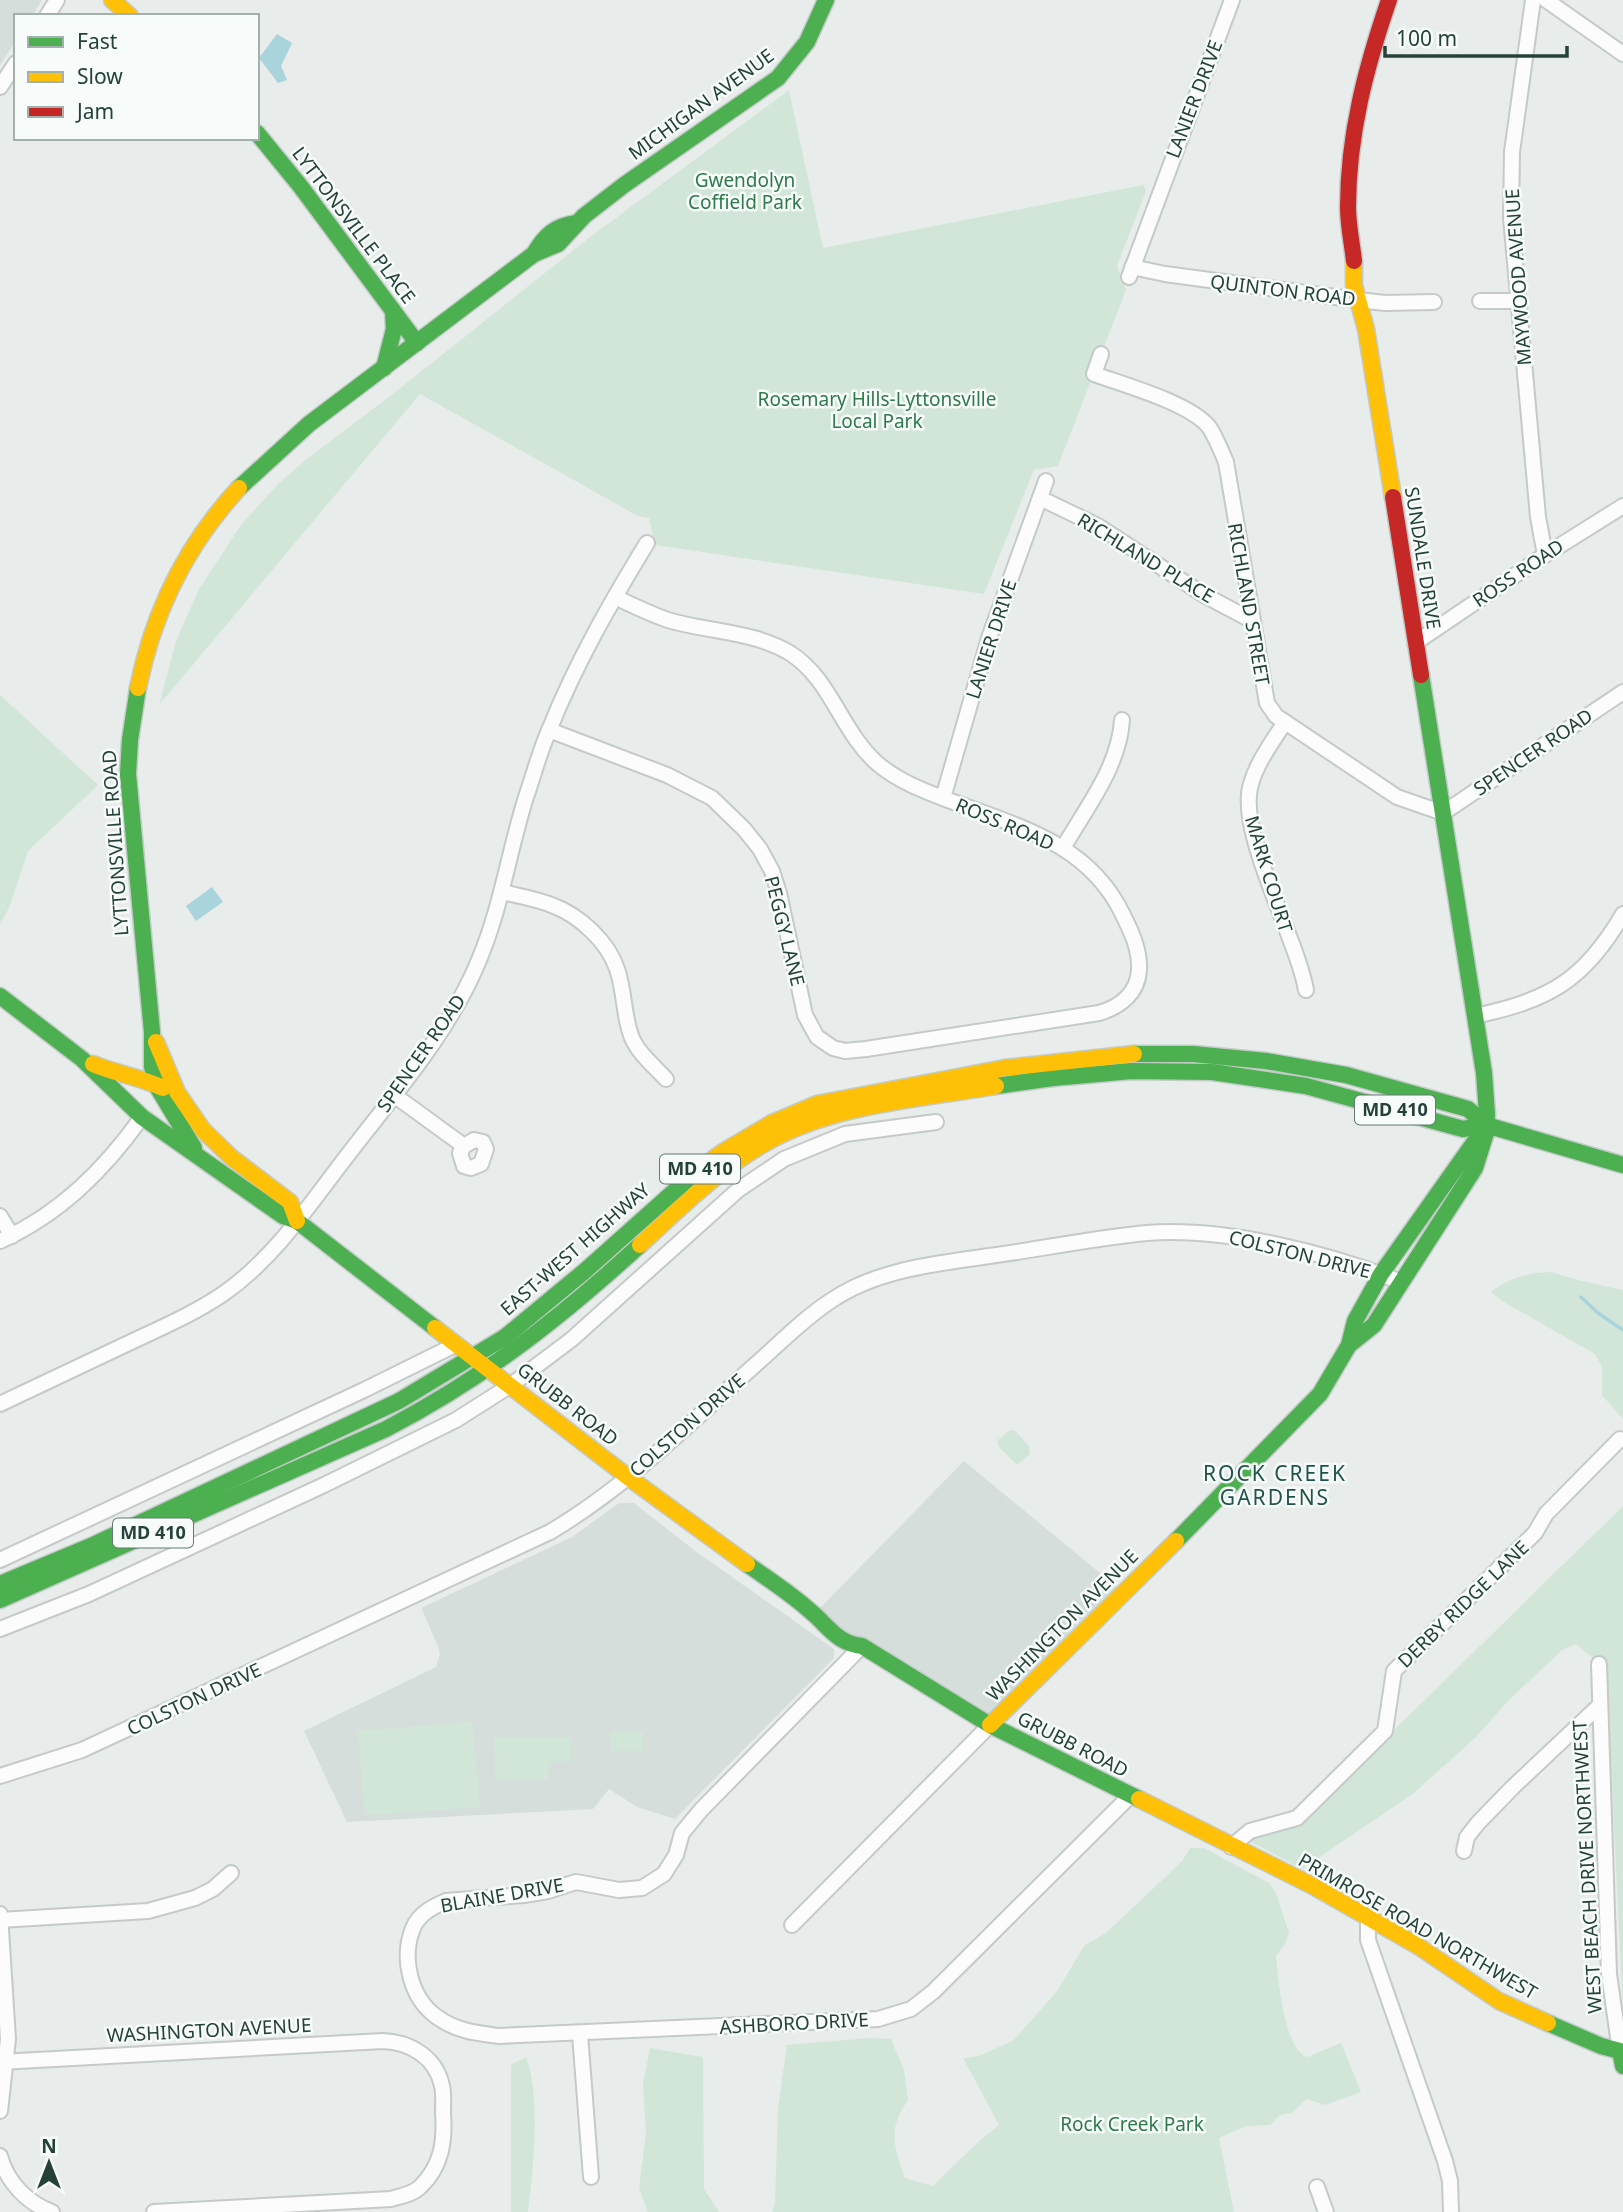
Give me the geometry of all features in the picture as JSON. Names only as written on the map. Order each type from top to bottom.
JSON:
[{"type":"street","points":[[112,0],[128,14]]},
{"type":"street","name":"MICHIGAN AVENUE","points":[[417,344],[534,254],[548,231],[564,224],[577,223],[624,185],[778,78],[793,63],[815,31],[825,0]]},
{"type":"street","name":"LANIER DRIVE","points":[[1131,272],[1232,0]]},
{"type":"street","name":"SUNDALE DRIVE","points":[[1389,0],[1371,52],[1353,130],[1348,208],[1354,285],[1366,329],[1475,1016],[1487,1097],[1486,1125]]},
{"type":"street","name":"MAYWOOD AVENUE","points":[[1533,0],[1512,152],[1511,218],[1538,517],[1545,555]]},
{"type":"street","points":[[1546,0],[1623,54]]},
{"type":"street","points":[[0,87],[14,66]]},
{"type":"street","name":"LYTTONSVILLE PLACE","points":[[259,136],[417,344]]},
{"type":"street","name":"QUINTON ROAD","points":[[1131,272],[1165,274],[1385,303],[1434,302]]},
{"type":"street","points":[[1480,301],[1517,301]]},
{"type":"street","points":[[384,368],[394,329],[393,312],[422,322],[445,322]]},
{"type":"street","name":"LYTTONSVILLE ROAD","points":[[198,1155],[156,1085],[152,1066],[152,1032],[128,774],[129,737],[141,666],[165,599],[187,558],[211,521],[237,490],[290,440],[417,344]]},
{"type":"street","name":"RICHLAND STREET","points":[[1101,354],[1094,374],[1175,404],[1197,416],[1209,427],[1226,462],[1267,704],[1285,722],[1397,797],[1443,813]]},
{"type":"street","name":"LANIER DRIVE","points":[[943,798],[989,638],[1046,481]]},
{"type":"street","name":"RICHLAND PLACE","points":[[1040,498],[1098,526],[1205,595],[1251,620]]},
{"type":"street","name":"ROSS ROAD","points":[[1415,643],[1623,506]]},
{"type":"street","name":"SPENCER ROAD","points":[[0,1404],[166,1325],[220,1296],[262,1261],[297,1221],[394,1095],[447,1022],[465,992],[480,958],[502,892],[525,801],[549,730],[567,688],[615,597],[648,543]]},
{"type":"street","name":"ROSS ROAD","points":[[615,597],[667,620],[756,638],[788,652],[811,669],[822,682],[856,737],[877,764],[911,785],[1021,827],[1063,848],[1092,869],[1118,904],[1140,960],[1136,986],[1131,994],[1110,1010],[866,1049]]},
{"type":"street","name":"SPENCER ROAD","points":[[1443,813],[1623,692]]},
{"type":"street","points":[[1063,848],[1113,761],[1121,738],[1122,720]]},
{"type":"street","name":"MARK COURT","points":[[1285,722],[1250,785],[1249,819],[1292,948],[1303,970],[1306,990]]},
{"type":"street","name":"PEGGY LANE","points":[[549,730],[667,775],[712,798],[744,829],[760,849],[772,871],[805,1015],[817,1037],[833,1048],[845,1051],[866,1049]]},
{"type":"street","points":[[502,892],[555,906],[591,930],[607,949],[617,969],[631,1037],[642,1054],[666,1079]]},
{"type":"street","points":[[1475,1016],[1518,1006],[1552,992],[1584,966],[1607,940],[1623,914]]},
{"type":"street","name":"GRUBB ROAD","points":[[0,996],[82,1059],[142,1117],[283,1216],[297,1221],[628,1477],[817,1616],[834,1619],[859,1636],[862,1646],[990,1725],[1272,1867]]},
{"type":"street","name":"LYTTONSVILLE ROAD","points":[[152,1032],[177,1093]]},
{"type":"street","name":"EAST-WEST HIGHWAY","points":[[0,1584],[91,1546],[399,1402],[505,1338],[586,1270],[690,1176],[723,1152],[772,1123],[817,1104],[1059,1061],[1126,1054],[1192,1054],[1266,1061],[1346,1075],[1468,1109],[1486,1125],[1623,1164]]},
{"type":"street","name":"GRUBB ROAD","points":[[82,1059],[116,1074],[140,1077],[177,1093],[203,1130],[232,1158],[290,1202],[297,1221]]},
{"type":"street","name":"EAST-WEST HIGHWAY","points":[[0,1600],[386,1429],[437,1402],[489,1369],[559,1316],[713,1178],[740,1159],[790,1131],[825,1118],[1069,1074],[1113,1070],[1206,1071],[1252,1076],[1306,1085],[1463,1129],[1486,1125]]},
{"type":"street","points":[[394,1095],[464,1146]]},
{"type":"street","points":[[868,1109],[873,1130]]},
{"type":"street","points":[[0,1216],[6,1239],[51,1213],[82,1188],[112,1156],[142,1117]]},
{"type":"street","points":[[0,1629],[89,1594],[324,1485],[456,1420],[511,1385],[572,1339],[748,1183],[783,1159],[845,1134],[936,1122]]},
{"type":"street","name":"WASHINGTON AVENUE","points":[[792,1925],[1320,1394],[1349,1345],[1355,1321],[1381,1274],[1486,1125]]},
{"type":"street","name":"WASHINGTON AVENUE","points":[[1349,1345],[1374,1325],[1483,1154],[1486,1125]]},
{"type":"street","name":"COLSTON DRIVE","points":[[0,1776],[82,1750],[457,1578],[559,1527],[592,1506],[628,1477],[800,1324],[833,1299],[888,1275],[922,1267],[1121,1237],[1175,1233],[1235,1237],[1282,1247],[1401,1282]]},
{"type":"street","points":[[0,1560],[278,1431],[457,1344]]},
{"type":"street","name":"DERBY RIDGE LANE","points":[[1231,1847],[1250,1830],[1297,1818],[1385,1731],[1394,1671],[1535,1533],[1546,1514],[1620,1439]]},
{"type":"street","name":"BLAINE DRIVE","points":[[580,2034],[499,2036],[465,2032],[436,2017],[421,2000],[410,1975],[407,1952],[413,1928],[431,1907],[446,1901],[524,1895],[576,1882],[619,1890],[642,1888],[664,1874],[676,1855],[682,1833],[701,1810],[862,1646]]},
{"type":"street","name":"WEST BEACH DRIVE NORTHWEST","points":[[1599,1664],[1609,1962],[1621,2059]]},
{"type":"street","points":[[1464,1851],[1467,1837],[1478,1823],[1600,1705]]},
{"type":"street","name":"ASHBORO DRIVE","points":[[580,2034],[878,2019],[911,2008],[933,1992],[1130,1796]]},
{"type":"street","name":"PRIMROSE ROAD NORTHWEST","points":[[1272,1867],[1313,1886],[1418,1946],[1499,2001],[1601,2046],[1621,2059]]},
{"type":"street","points":[[0,1920],[148,1911],[195,1898],[213,1889],[231,1873]]},
{"type":"street","points":[[0,1914],[8,2039],[0,2111]]},
{"type":"street","points":[[1368,1917],[1367,1940],[1445,2161],[1450,2181],[1451,2212]]},
{"type":"street","points":[[580,2034],[591,2177]]},
{"type":"street","name":"WASHINGTON AVENUE","points":[[4,2062],[383,2041],[406,2044],[419,2051],[431,2064],[442,2086],[445,2138],[438,2162],[418,2189],[391,2199],[154,2212]]},
{"type":"street","points":[[0,2156],[13,2183],[31,2201],[52,2212]]},
{"type":"street","points":[[1317,2187],[1326,2212]]},
{"type":"shaded area","points":[[0,0],[42,0],[33,14],[14,14],[14,44],[0,65]]},
{"type":"shaded area","points":[[964,1461],[1123,1592],[990,1725],[835,1635],[819,1609]]},
{"type":"shaded area","points":[[619,1503],[634,1503],[694,1550],[834,1649],[834,1658],[675,1819],[637,1807],[609,1789],[593,1809],[347,1822],[304,1731],[436,1667],[440,1654],[423,1607],[572,1537]]},
{"type":"green space","name":"Rosemary Hills-Lyttonsville Local Park","points":[[789,90],[823,248],[1143,185],[1146,191],[1117,266],[1126,290],[1058,466],[1034,470],[984,594],[655,545],[649,518],[638,516],[420,394],[159,705],[176,641],[199,589],[241,525],[279,483],[590,237]]},
{"type":"green space","points":[[0,695],[98,785],[28,851],[9,908],[0,924]]},
{"type":"green space","points":[[1551,1272],[1623,1290],[1623,1419],[1602,1395],[1602,1367],[1595,1354],[1491,1292],[1519,1277]]},
{"type":"green space","points":[[1010,1430],[1015,1431],[1029,1446],[1030,1454],[1017,1465],[998,1446],[998,1440]]},
{"type":"green space","points":[[1623,1506],[1623,2007],[1606,1669],[1576,1644],[1562,1650],[1508,1701],[1475,1738],[1414,1793],[1302,1869],[1251,1842],[1252,1836],[1297,1825]]},
{"type":"green space","points":[[472,1722],[480,1807],[365,1815],[358,1731]]},
{"type":"green space","points":[[611,1731],[643,1731],[643,1751],[611,1751]]},
{"type":"green space","points":[[494,1738],[571,1738],[571,1761],[549,1759],[548,1779],[495,1780]]},
{"type":"green space","name":"Rock Creek Park","points":[[1190,1848],[1204,1848],[1269,1883],[1276,1893],[1289,1933],[1276,1956],[1284,2012],[1293,2041],[1299,2052],[1307,2057],[1341,2043],[1361,2092],[1325,2105],[1307,2099],[1292,2113],[1280,2115],[1270,2125],[1246,2126],[1219,2138],[1234,2212],[772,2212],[775,2204],[778,2108],[787,2045],[870,2038],[891,2039],[904,2070],[908,2100],[895,2129],[898,2157],[905,2178],[933,2186],[999,2125],[963,2058],[979,2056],[1014,2040],[1057,1991],[1085,1945],[1106,1933],[1182,1861]]},
{"type":"green space","points":[[650,2048],[703,2057],[704,2189],[719,2212],[648,2212],[639,2188],[646,2133],[643,2084]]},
{"type":"green space","points":[[526,2057],[531,2073],[535,2112],[532,2176],[528,2212],[511,2212],[511,2065]]},
{"type":"water","points":[[277,34],[292,43],[281,66],[287,80],[278,83],[259,58]]},
{"type":"water","points":[[212,887],[223,902],[196,921],[186,906]]},
{"type":"waterway","points":[[1581,1297],[1623,1330]]},
{"type":"traffic: fast","points":[[239,488],[309,424],[534,254],[558,244],[584,216],[624,185],[778,78],[807,42],[826,0]]},
{"type":"traffic: fast","points":[[259,135],[301,187],[417,343]]},
{"type":"traffic: fast","points":[[534,254],[551,232],[577,223]]},
{"type":"traffic: fast","points":[[384,368],[394,329],[393,311]]},
{"type":"traffic: fast","points":[[1349,1345],[1374,1325],[1475,1168],[1486,1133],[1484,1073],[1421,675]]},
{"type":"traffic: fast","points":[[138,688],[128,774],[152,1032],[152,1066],[156,1085],[194,1148]]},
{"type":"traffic: fast","points":[[0,996],[82,1059],[142,1117],[283,1216],[297,1221],[435,1328]]},
{"type":"traffic: fast","points":[[1134,1054],[1193,1054],[1266,1061],[1346,1075],[1468,1109],[1486,1125]]},
{"type":"traffic: fast","points":[[996,1086],[1132,1071],[1212,1072],[1306,1086],[1463,1129],[1486,1125],[1623,1165]]},
{"type":"traffic: fast","points":[[1176,1541],[1320,1394],[1349,1345],[1355,1321],[1381,1274],[1485,1127]]},
{"type":"traffic: fast","points":[[0,1584],[91,1546],[399,1401],[505,1337],[586,1270],[697,1171]]},
{"type":"traffic: fast","points":[[0,1600],[386,1429],[456,1389],[519,1346],[580,1298],[640,1245]]},
{"type":"traffic: fast","points":[[747,1564],[794,1598],[845,1641],[862,1646],[990,1725],[1139,1799]]},
{"type":"traffic: fast","points":[[1548,2023],[1601,2046],[1620,2051],[1623,2066]]},
{"type":"traffic: slow","points":[[112,0],[128,14]]},
{"type":"traffic: slow","points":[[1354,261],[1354,285],[1366,329],[1393,497]]},
{"type":"traffic: slow","points":[[138,688],[153,633],[175,581],[203,532],[239,488]]},
{"type":"traffic: slow","points":[[156,1042],[177,1092],[203,1130],[232,1158],[290,1202],[297,1221]]},
{"type":"traffic: slow","points":[[697,1171],[772,1123],[817,1104],[1005,1068],[1134,1054]]},
{"type":"traffic: slow","points":[[93,1064],[163,1088]]},
{"type":"traffic: slow","points":[[640,1245],[734,1163],[769,1141],[795,1129],[880,1104],[996,1086]]},
{"type":"traffic: slow","points":[[435,1328],[628,1477],[747,1564]]},
{"type":"traffic: slow","points":[[990,1725],[1176,1541]]},
{"type":"traffic: slow","points":[[1139,1799],[1313,1886],[1418,1946],[1499,2001],[1548,2023]]},
{"type":"traffic: jam","points":[[1354,261],[1348,214],[1351,154],[1366,76],[1389,0]]},
{"type":"traffic: jam","points":[[1393,497],[1421,675]]},
{"type":"district","name":"ROCK CREEK GARDENS","points":[[1275,1486]]},
{"type":"park label","name":"Gwendolyn Coffield Park","points":[[745,191]]}]
